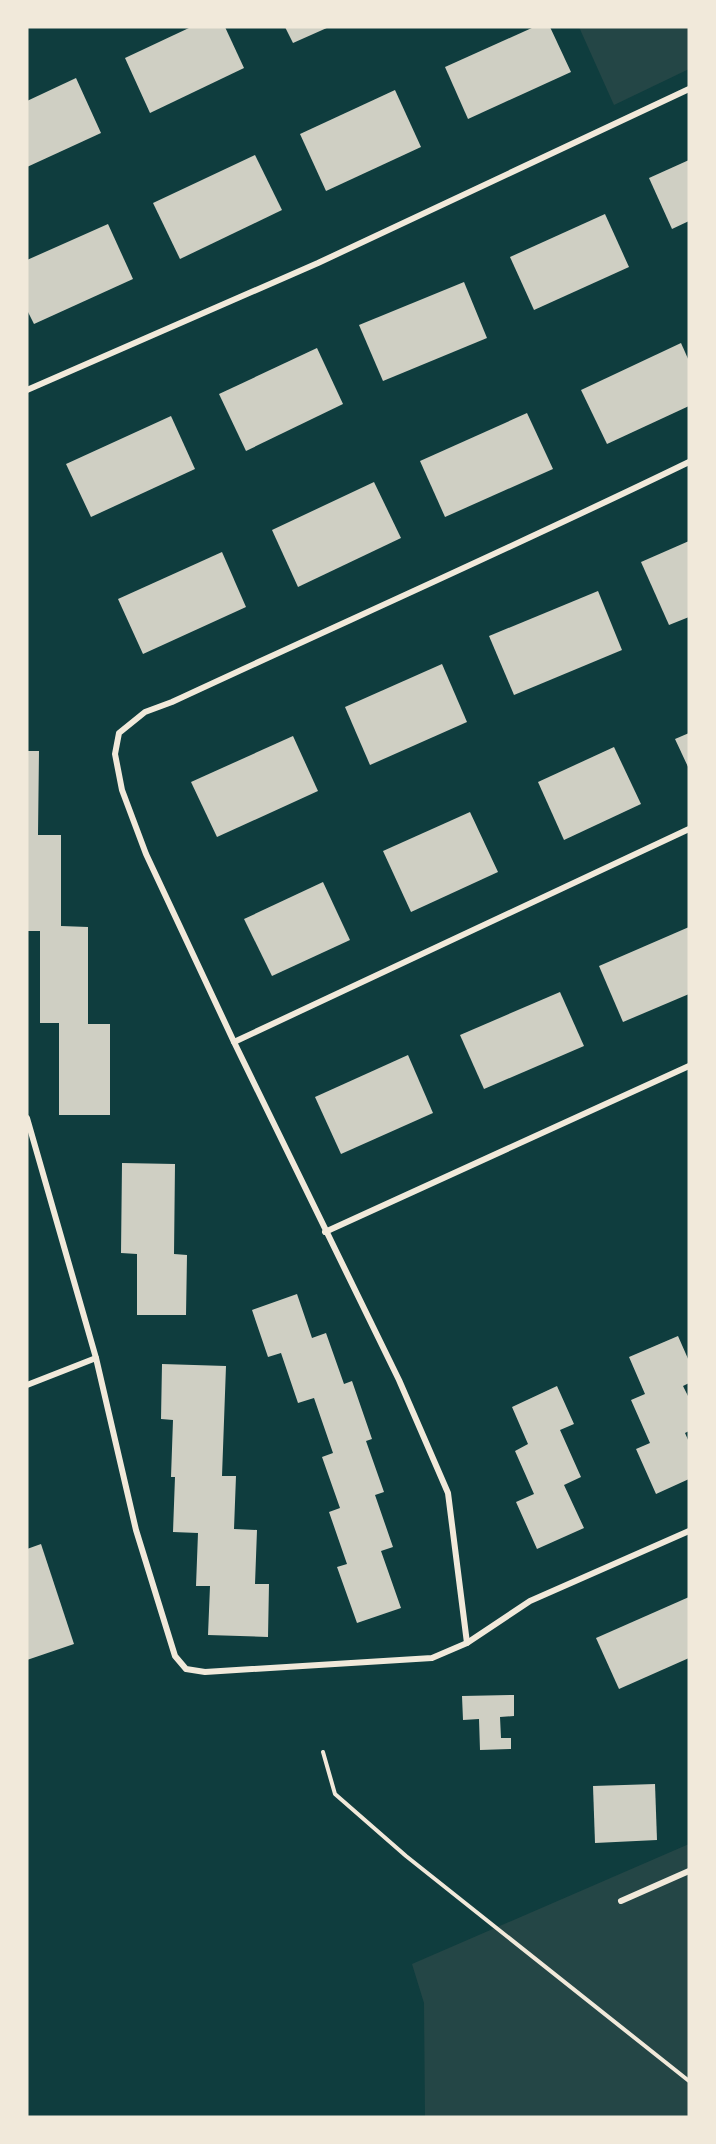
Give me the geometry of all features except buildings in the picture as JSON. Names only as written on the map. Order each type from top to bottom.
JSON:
[{"type":"street","points":[[27,390],[318,263],[689,89]]},
{"type":"street","points":[[467,1643],[448,1492],[399,1380],[150,865],[122,790],[115,754],[118,732],[145,712],[172,702],[378,606],[525,541],[689,462]]},
{"type":"street","points":[[234,1042],[689,829]]},
{"type":"street","points":[[326,1232],[689,1066]]},
{"type":"street","points":[[27,1118],[96,1358],[136,1530],[175,1656],[186,1670],[205,1672],[432,1659],[467,1643],[530,1601],[689,1531]]},
{"type":"street","points":[[27,1385],[96,1358]]},
{"type":"street","points":[[621,1901],[689,1871]]},
{"type":"path","points":[[323,1752],[335,1794],[406,1856],[689,2081]]},
{"type":"shaded area","points":[[579,27],[689,27],[689,69],[614,105]]},
{"type":"shaded area","points":[[689,1844],[689,2117],[425,2117],[424,2003],[412,1964]]}]
